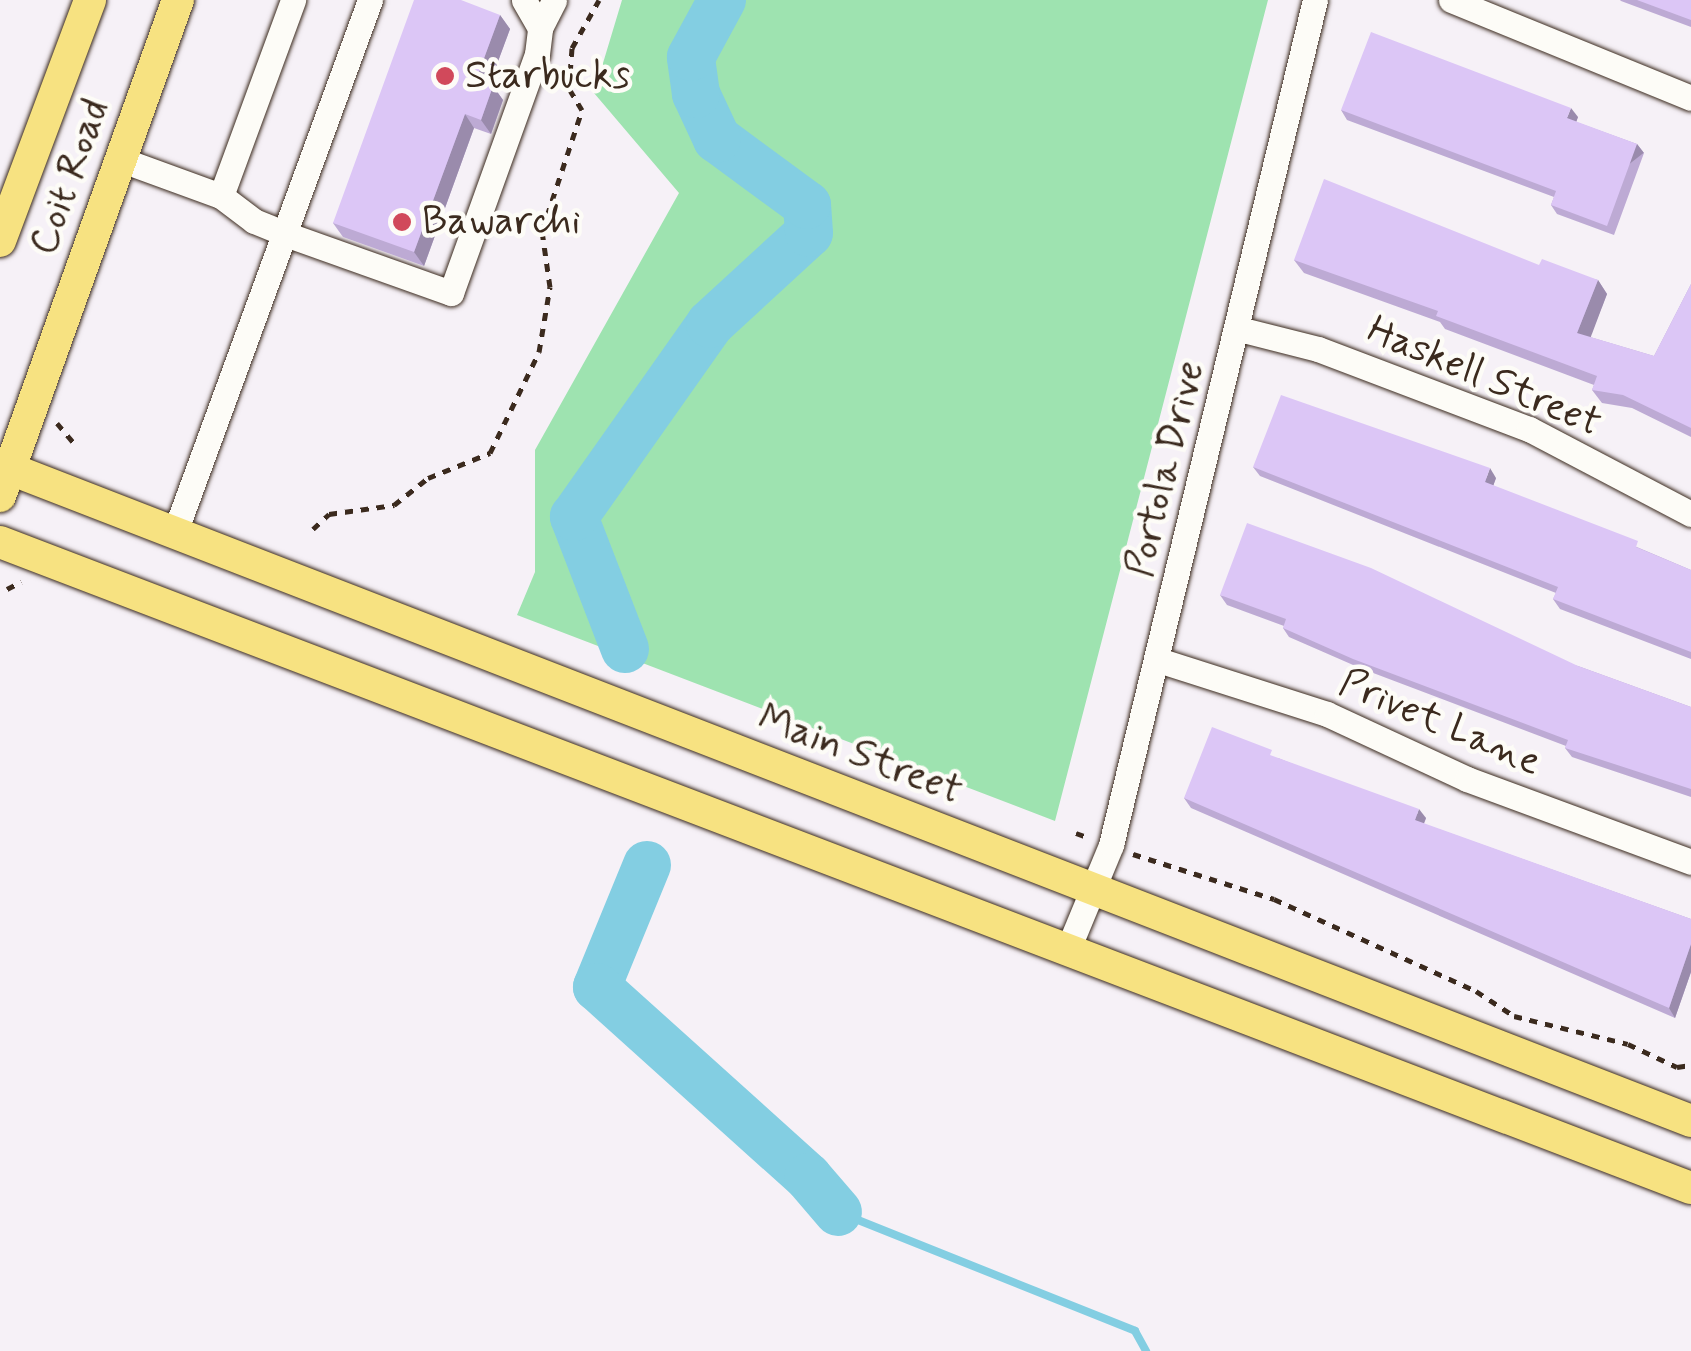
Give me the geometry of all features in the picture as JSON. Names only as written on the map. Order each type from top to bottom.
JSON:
[{"type":"main road","name":"Coit Road","points":[[0,241],[6,207],[90,0]]},
{"type":"main road","name":"Coit Road","points":[[4,476],[178,0]]},
{"type":"main road","name":"Main Street","points":[[4,476],[175,532],[1691,1122]]},
{"type":"main road","points":[[0,542],[1691,1188]]},
{"type":"street","points":[[221,196],[293,0]]},
{"type":"street","points":[[175,532],[288,235],[370,0]]},
{"type":"street","points":[[524,0],[540,28]]},
{"type":"street","points":[[122,160],[221,196],[288,235],[451,293],[538,54],[540,28],[554,0]]},
{"type":"street","name":"Portola Drive","points":[[1068,949],[1111,846],[1239,330],[1315,0]]},
{"type":"street","points":[[1451,0],[1691,98]]},
{"type":"street","name":"Haskell Street","points":[[1239,330],[1318,348],[1529,429],[1691,514]]},
{"type":"street","name":"Privet Lane","points":[[1158,660],[1328,714],[1466,780],[1691,862]]},
{"type":"path","points":[[312,529],[329,514],[394,506],[428,478],[490,453],[539,352],[550,286],[542,232],[582,110],[570,88],[572,48],[599,0]]},
{"type":"path","points":[[55,420],[76,446]]},
{"type":"path","points":[[6,589],[21,582]]},
{"type":"path","points":[[1076,833],[1274,899],[1476,991],[1514,1016],[1628,1044],[1676,1067],[1691,1065]]},
{"type":"green space","points":[[622,0],[1268,0],[1055,821],[517,615],[535,572],[535,450],[679,193],[594,93]]},
{"type":"building","points":[[414,0],[461,0],[500,15],[476,80],[493,86],[481,120],[465,114],[414,252],[333,223]]},
{"type":"building","points":[[1637,0],[1691,0],[1691,20]]},
{"type":"building","points":[[1371,32],[1571,108],[1567,118],[1637,144],[1607,226],[1551,205],[1556,191],[1341,110]]},
{"type":"building","points":[[1324,179],[1539,265],[1542,259],[1598,280],[1577,333],[1654,356],[1691,284],[1691,428],[1623,395],[1592,390],[1597,376],[1436,316],[1438,311],[1294,260]]},
{"type":"building","points":[[1281,395],[1490,468],[1485,482],[1638,541],[1636,547],[1691,570],[1691,652],[1553,599],[1558,587],[1253,467]]},
{"type":"building","points":[[1247,523],[1371,568],[1578,666],[1691,707],[1691,789],[1565,748],[1568,740],[1353,659],[1283,628],[1286,619],[1220,595]]},
{"type":"building","points":[[1212,727],[1272,750],[1270,755],[1419,809],[1415,820],[1691,919],[1691,944],[1669,1008],[1184,798]]},
{"type":"waterway","points":[[625,649],[574,517],[710,324],[809,233],[807,205],[717,139],[696,94],[691,57],[722,0]]},
{"type":"waterway","points":[[647,865],[597,987],[808,1177],[838,1212]]},
{"type":"waterway","points":[[838,1212],[1135,1331],[1146,1351]]},
{"type":"place","name":"Starbucks","points":[[445,76]]},
{"type":"place","name":"Bawarchi","points":[[402,222]]}]
